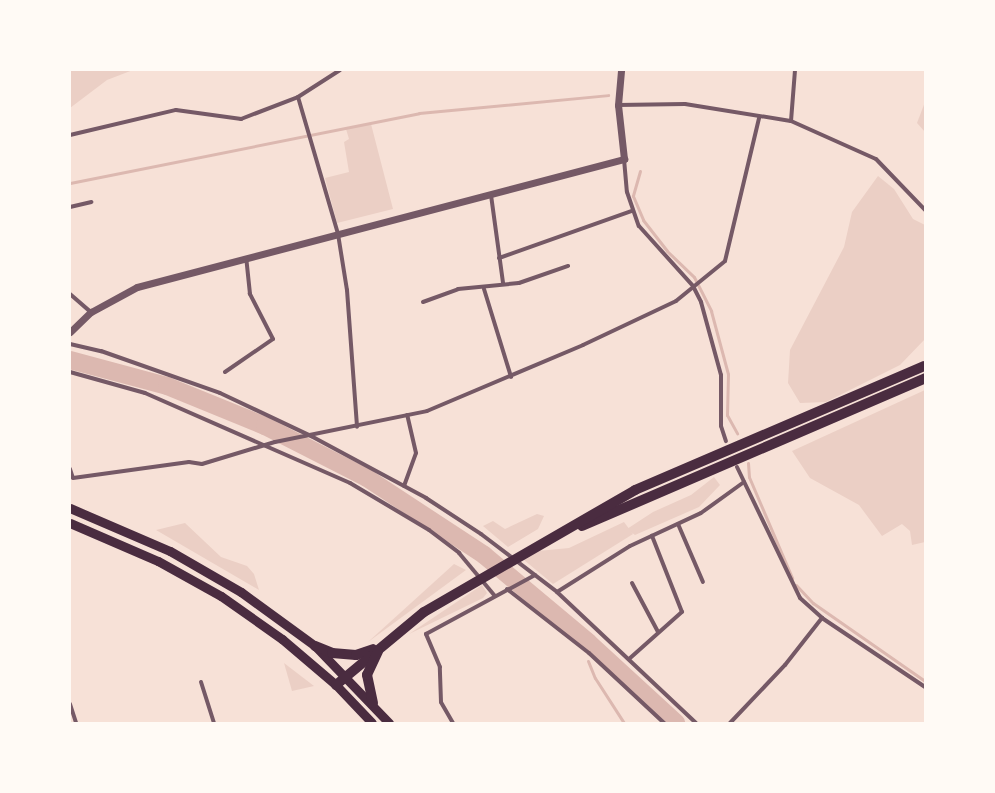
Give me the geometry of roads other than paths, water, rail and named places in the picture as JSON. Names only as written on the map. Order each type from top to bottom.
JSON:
[{"type":"highway","points":[[336,685],[382,645],[424,612],[542,542],[635,490],[925,366]]},
{"type":"highway","points":[[542,542],[925,378]]},
{"type":"highway","points":[[70,508],[139,536],[204,569],[315,646],[373,703],[389,723]]},
{"type":"highway","points":[[70,523],[152,558],[221,596],[282,639],[336,685],[372,723]]},
{"type":"highway","points":[[315,646],[332,653],[356,655],[382,645]]},
{"type":"highway","points":[[373,703],[367,675],[382,645]]},
{"type":"street","points":[[70,135],[176,110],[241,119],[298,97],[340,70]]},
{"type":"street","points":[[622,70],[618,105],[632,211],[661,253],[694,285],[721,374],[721,426],[726,441]]},
{"type":"street","points":[[791,121],[795,70]]},
{"type":"street","points":[[298,97],[338,234],[347,290],[357,427]]},
{"type":"street","points":[[618,105],[685,104],[759,118],[791,121],[876,159],[925,210]]},
{"type":"street","points":[[70,469],[72,478],[189,462],[202,464],[275,442],[407,416],[511,377],[676,301],[725,261],[759,118]]},
{"type":"street","points":[[70,332],[91,312],[137,287],[624,159]]},
{"type":"street","points":[[490,195],[503,283]]},
{"type":"street","points":[[70,207],[91,202]]},
{"type":"street","points":[[499,258],[632,211]]},
{"type":"street","points":[[225,372],[273,339],[250,294],[246,258]]},
{"type":"street","points":[[423,302],[458,289],[484,289],[503,283],[519,283],[568,266]]},
{"type":"street","points":[[484,289],[511,377]]},
{"type":"street","points":[[70,294],[91,312]]},
{"type":"street","points":[[70,344],[116,356],[220,393],[311,436],[404,486],[481,534],[557,592],[696,723]]},
{"type":"street","points":[[70,372],[145,392],[350,482],[429,530],[463,557],[495,596]]},
{"type":"street","points":[[404,486],[416,454],[407,416]]},
{"type":"street","points":[[737,467],[794,589],[822,618],[925,687]]},
{"type":"street","points":[[557,592],[652,536],[701,513],[744,482]]},
{"type":"street","points":[[678,524],[703,582]]},
{"type":"street","points":[[629,659],[682,612],[652,536]]},
{"type":"street","points":[[453,723],[441,702],[440,667],[426,634],[535,575]]},
{"type":"street","points":[[632,583],[658,632]]},
{"type":"street","points":[[507,589],[589,653],[664,723]]},
{"type":"street","points":[[730,723],[785,665],[822,618]]},
{"type":"street","points":[[201,682],[214,723]]},
{"type":"street","points":[[70,704],[76,723]]},
{"type":"waterway","points":[[70,183],[419,113],[608,95]]},
{"type":"waterway","points":[[640,171],[633,196],[643,220],[667,251],[694,277],[711,311],[728,374],[727,415],[737,433]]},
{"type":"waterway","points":[[70,360],[167,386],[265,426],[367,478],[484,555],[588,642],[676,723]]},
{"type":"waterway","points":[[748,463],[749,477],[792,578]]},
{"type":"waterway","points":[[796,585],[813,603],[925,681]]},
{"type":"waterway","points":[[588,661],[595,678],[624,723]]}]
